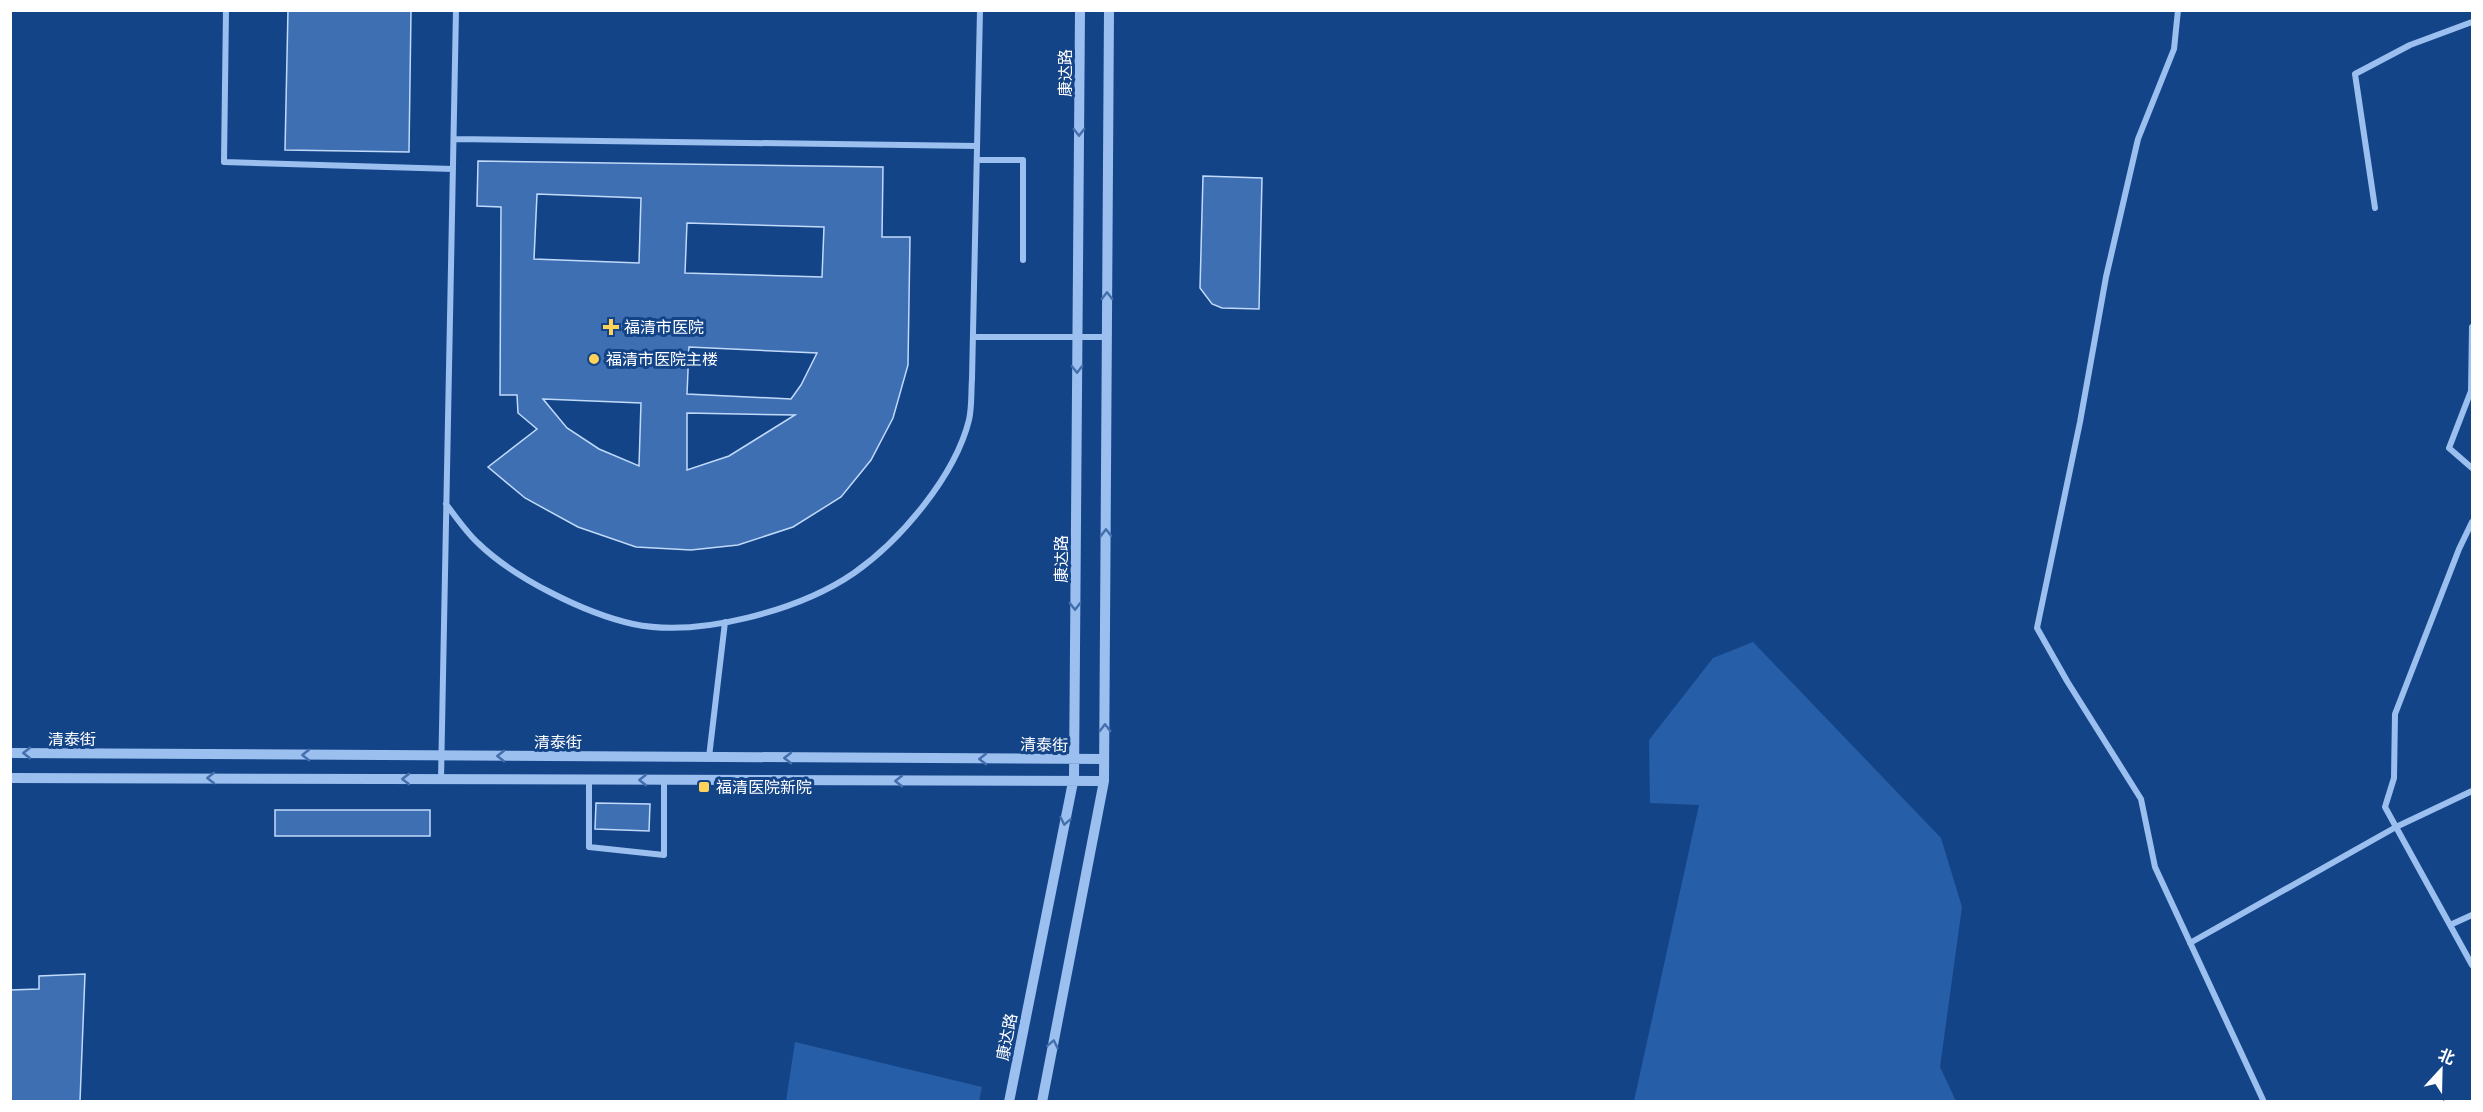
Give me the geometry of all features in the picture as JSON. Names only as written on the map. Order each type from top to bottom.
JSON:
[{"type":"street","points":[[226,10],[224,162],[453,168]]},
{"type":"street","points":[[441,779],[456,10]]},
{"type":"street","points":[[446,504],[477,543],[521,575],[574,605],[634,624],[688,627],[741,620],[818,594],[855,572],[931,497],[954,458],[969,419],[980,10]]},
{"type":"street","name":"康达路","points":[[1009,1101],[1073,782],[1080,10]]},
{"type":"street","points":[[1042,1101],[1104,781],[1109,10]]},
{"type":"street","points":[[2178,10],[2174,49],[2138,139],[2106,277],[2080,422],[2037,628],[2141,799],[2155,867],[2264,1101]]},
{"type":"street","points":[[2375,208],[2355,74],[2410,45],[2472,22]]},
{"type":"street","points":[[454,139],[977,146]]},
{"type":"street","points":[[977,160],[1023,160],[1023,260]]},
{"type":"street","points":[[2472,327],[2471,391],[2449,448],[2472,468]]},
{"type":"street","points":[[973,337],[1107,337]]},
{"type":"street","points":[[2472,522],[2459,549],[2395,714],[2394,777],[2385,807],[2472,965]]},
{"type":"street","points":[[710,757],[725,622]]},
{"type":"street","name":"清泰街","points":[[10,753],[1104,759]]},
{"type":"street","points":[[10,778],[1104,781]]},
{"type":"street","points":[[589,780],[589,847],[664,855],[664,780]]},
{"type":"street","points":[[2190,943],[2396,827],[2472,791]]},
{"type":"street","points":[[2450,925],[2472,915]]},
{"type":"shaded area","points":[[1753,642],[1941,838],[1962,907],[1940,1067],[1956,1101],[1634,1101],[1699,805],[1650,803],[1649,740],[1713,658]]},
{"type":"shaded area","points":[[795,1042],[982,1087],[979,1101],[786,1101]]},
{"type":"building","points":[[288,10],[411,10],[409,152],[285,150]]},
{"type":"building","name":"福清市医院主楼","points":[[478,161],[883,167],[882,237],[910,237],[908,365],[893,418],[871,460],[841,497],[793,527],[738,545],[691,550],[636,547],[578,527],[525,498],[488,467],[537,429],[518,413],[517,395],[500,395],[501,207],[477,206]],"holes":[[[537,194],[641,198],[639,263],[534,259]],[[687,223],[824,227],[822,277],[685,273]],[[689,347],[817,353],[801,385],[791,399],[687,394]],[[543,399],[641,403],[639,466],[599,449],[567,428]],[[687,413],[795,415],[729,456],[687,470]]]},
{"type":"building","points":[[1203,176],[1262,178],[1259,309],[1222,308],[1212,304],[1200,288]]},
{"type":"building","points":[[596,803],[650,804],[649,831],[595,829]]},
{"type":"building","points":[[275,810],[430,810],[430,836],[275,836]]},
{"type":"building","points":[[85,974],[80,1101],[10,1101],[10,990],[39,989],[39,976]]},
{"type":"place","name":"福清市医院","points":[[611,327]]},
{"type":"place","name":"福清市医院主楼","points":[[594,359]]},
{"type":"place","name":"福清医院新院","points":[[704,787]]}]
